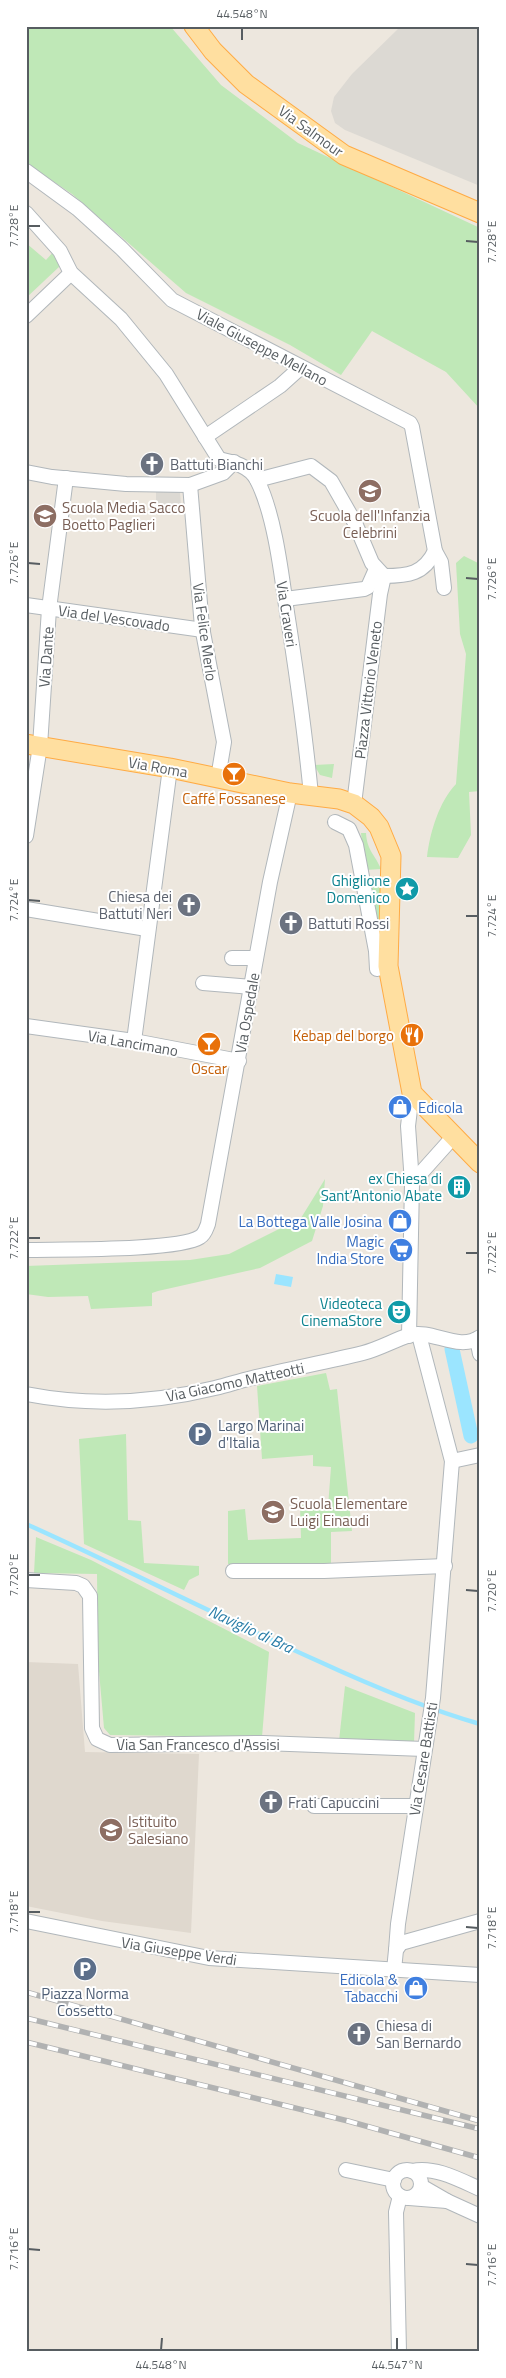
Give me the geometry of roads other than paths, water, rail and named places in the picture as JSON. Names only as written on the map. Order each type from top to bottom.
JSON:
[{"type":"main road","name":"Via Salmour","points":[[194,26],[213,51],[246,84],[344,155],[480,213]]},
{"type":"main road","name":"Via Roma","points":[[33,745],[170,768],[290,792],[338,799],[354,804]]},
{"type":"main road","points":[[354,804],[371,817],[379,827],[391,856],[388,966],[412,1093],[454,1136],[477,1155]]},
{"type":"street","name":"Viale Giuseppe Mellano","points":[[29,178],[78,209],[121,248],[172,300],[412,426],[435,551]]},
{"type":"street","points":[[26,213],[60,251],[71,273],[121,319],[166,374],[219,459],[234,462],[251,472],[257,480],[310,466],[331,481],[356,523],[380,573]]},
{"type":"street","points":[[26,316],[71,273]]},
{"type":"street","points":[[204,437],[280,386],[300,368]]},
{"type":"street","points":[[190,484],[219,459]]},
{"type":"street","points":[[26,472],[126,484],[190,484],[222,473],[234,462]]},
{"type":"street","name":"Via Dante","points":[[26,836],[33,745],[66,478]]},
{"type":"street","name":"Via Craveri","points":[[257,480],[279,558],[311,795]]},
{"type":"street","name":"Via Felice Merlo","points":[[190,484],[203,630],[224,742],[218,778]]},
{"type":"street","points":[[380,573],[408,575],[419,572],[435,551]]},
{"type":"street","points":[[435,551],[441,562],[444,588]]},
{"type":"street","points":[[285,599],[364,589],[380,573]]},
{"type":"street","name":"Piazza Vittorio Veneto","points":[[354,804],[379,603],[380,573]]},
{"type":"street","name":"Via del Vescovado","points":[[26,605],[203,630]]},
{"type":"street","points":[[134,1041],[170,768]]},
{"type":"street","name":"Via Ospedale","points":[[26,1250],[160,1245],[192,1240],[205,1233],[239,1061],[256,958],[283,817],[290,792]]},
{"type":"street","points":[[335,822],[349,829],[356,845],[376,951],[377,969]]},
{"type":"street","points":[[26,909],[148,929]]},
{"type":"street","points":[[232,958],[256,958]]},
{"type":"street","points":[[203,983],[252,987]]},
{"type":"street","name":"Via Lancimano","points":[[26,1026],[134,1041],[239,1061]]},
{"type":"street","name":"Via Cesare Battisti","points":[[394,1970],[398,1924],[431,1709],[445,1566],[452,1462],[414,1335],[412,1183],[408,1126],[412,1093]]},
{"type":"street","points":[[412,1183],[454,1136]]},
{"type":"street","points":[[414,1335],[461,1342],[478,1338],[480,1354]]},
{"type":"street","name":"Via Giacomo Matteotti","points":[[26,1394],[97,1401],[159,1398],[215,1388],[250,1378],[365,1352],[414,1335]]},
{"type":"street","points":[[452,1462],[480,1455]]},
{"type":"street","points":[[233,1571],[445,1566]]},
{"type":"street","name":"Via San Francesco d'Assisi","points":[[26,1580],[76,1583],[84,1586],[90,1596],[92,1728],[98,1739],[110,1745],[263,1743],[424,1750]]},
{"type":"street","points":[[314,1806],[415,1806]]},
{"type":"street","name":"Via Giuseppe Verdi","points":[[26,1921],[209,1958],[480,1975]]},
{"type":"street","points":[[396,1950],[401,1943],[408,1939],[480,1921]]},
{"type":"street","points":[[447,2201],[404,2197],[394,2189],[394,2180],[399,2172],[421,2169],[446,2175],[480,2190]]},
{"type":"street","points":[[346,2170],[394,2180]]},
{"type":"street","points":[[400,2352],[396,2212],[404,2197],[417,2194],[421,2186],[418,2175],[412,2171]]},
{"type":"street","points":[[421,2186],[447,2201],[480,2216]]},
{"type":"water","points":[[276,1274],[293,1277],[291,1287],[274,1284]]},
{"type":"waterway","points":[[452,1349],[471,1436]]},
{"type":"waterway","name":"Naviglio di Bra","points":[[26,1524],[357,1679],[398,1696],[480,1724]]},
{"type":"railway","points":[[26,1992],[480,2121]]},
{"type":"railway","points":[[26,2018],[480,2129]]},
{"type":"railway","points":[[26,2042],[348,2121],[480,2158]]},
{"type":"place","name":"Battuti Bianchi","points":[[152,464]]},
{"type":"place","name":"Scuola dell'Infanzia Celebrini","points":[[370,491]]},
{"type":"place","name":"Scuola Media Sacco Boetto Paglieri","points":[[45,516]]},
{"type":"place","name":"Caffé Fossanese","points":[[234,774]]},
{"type":"place","name":"Ghiglione Domenico","points":[[407,889]]},
{"type":"place","name":"Chiesa dei Battuti Neri","points":[[189,905]]},
{"type":"place","name":"Battuti Rossi","points":[[291,923]]},
{"type":"place","name":"Kebap del borgo","points":[[412,1035]]},
{"type":"place","name":"Oscar","points":[[209,1044]]},
{"type":"place","name":"Edicola","points":[[400,1107]]},
{"type":"place","name":"ex Chiesa di Sant’Antonio Abate","points":[[459,1187]]},
{"type":"place","name":"La Bottega Valle Josina","points":[[400,1221]]},
{"type":"place","name":"Magic India Store","points":[[401,1250]]},
{"type":"place","name":"Videoteca CinemaStore","points":[[399,1312]]},
{"type":"place","name":"Largo Marinai d'Italia","points":[[200,1434]]},
{"type":"place","name":"Scuola Elementare Luigi Einaudi","points":[[273,1512]]},
{"type":"place","name":"Frati Capuccini","points":[[271,1802]]},
{"type":"place","name":"Istituito Salesiano","points":[[111,1830]]},
{"type":"place","name":"Piazza Norma Cossetto","points":[[85,1969]]},
{"type":"place","name":"Edicola & Tabacchi","points":[[416,1988]]},
{"type":"place","name":"Chiesa di San Bernardo","points":[[359,2034]]}]
